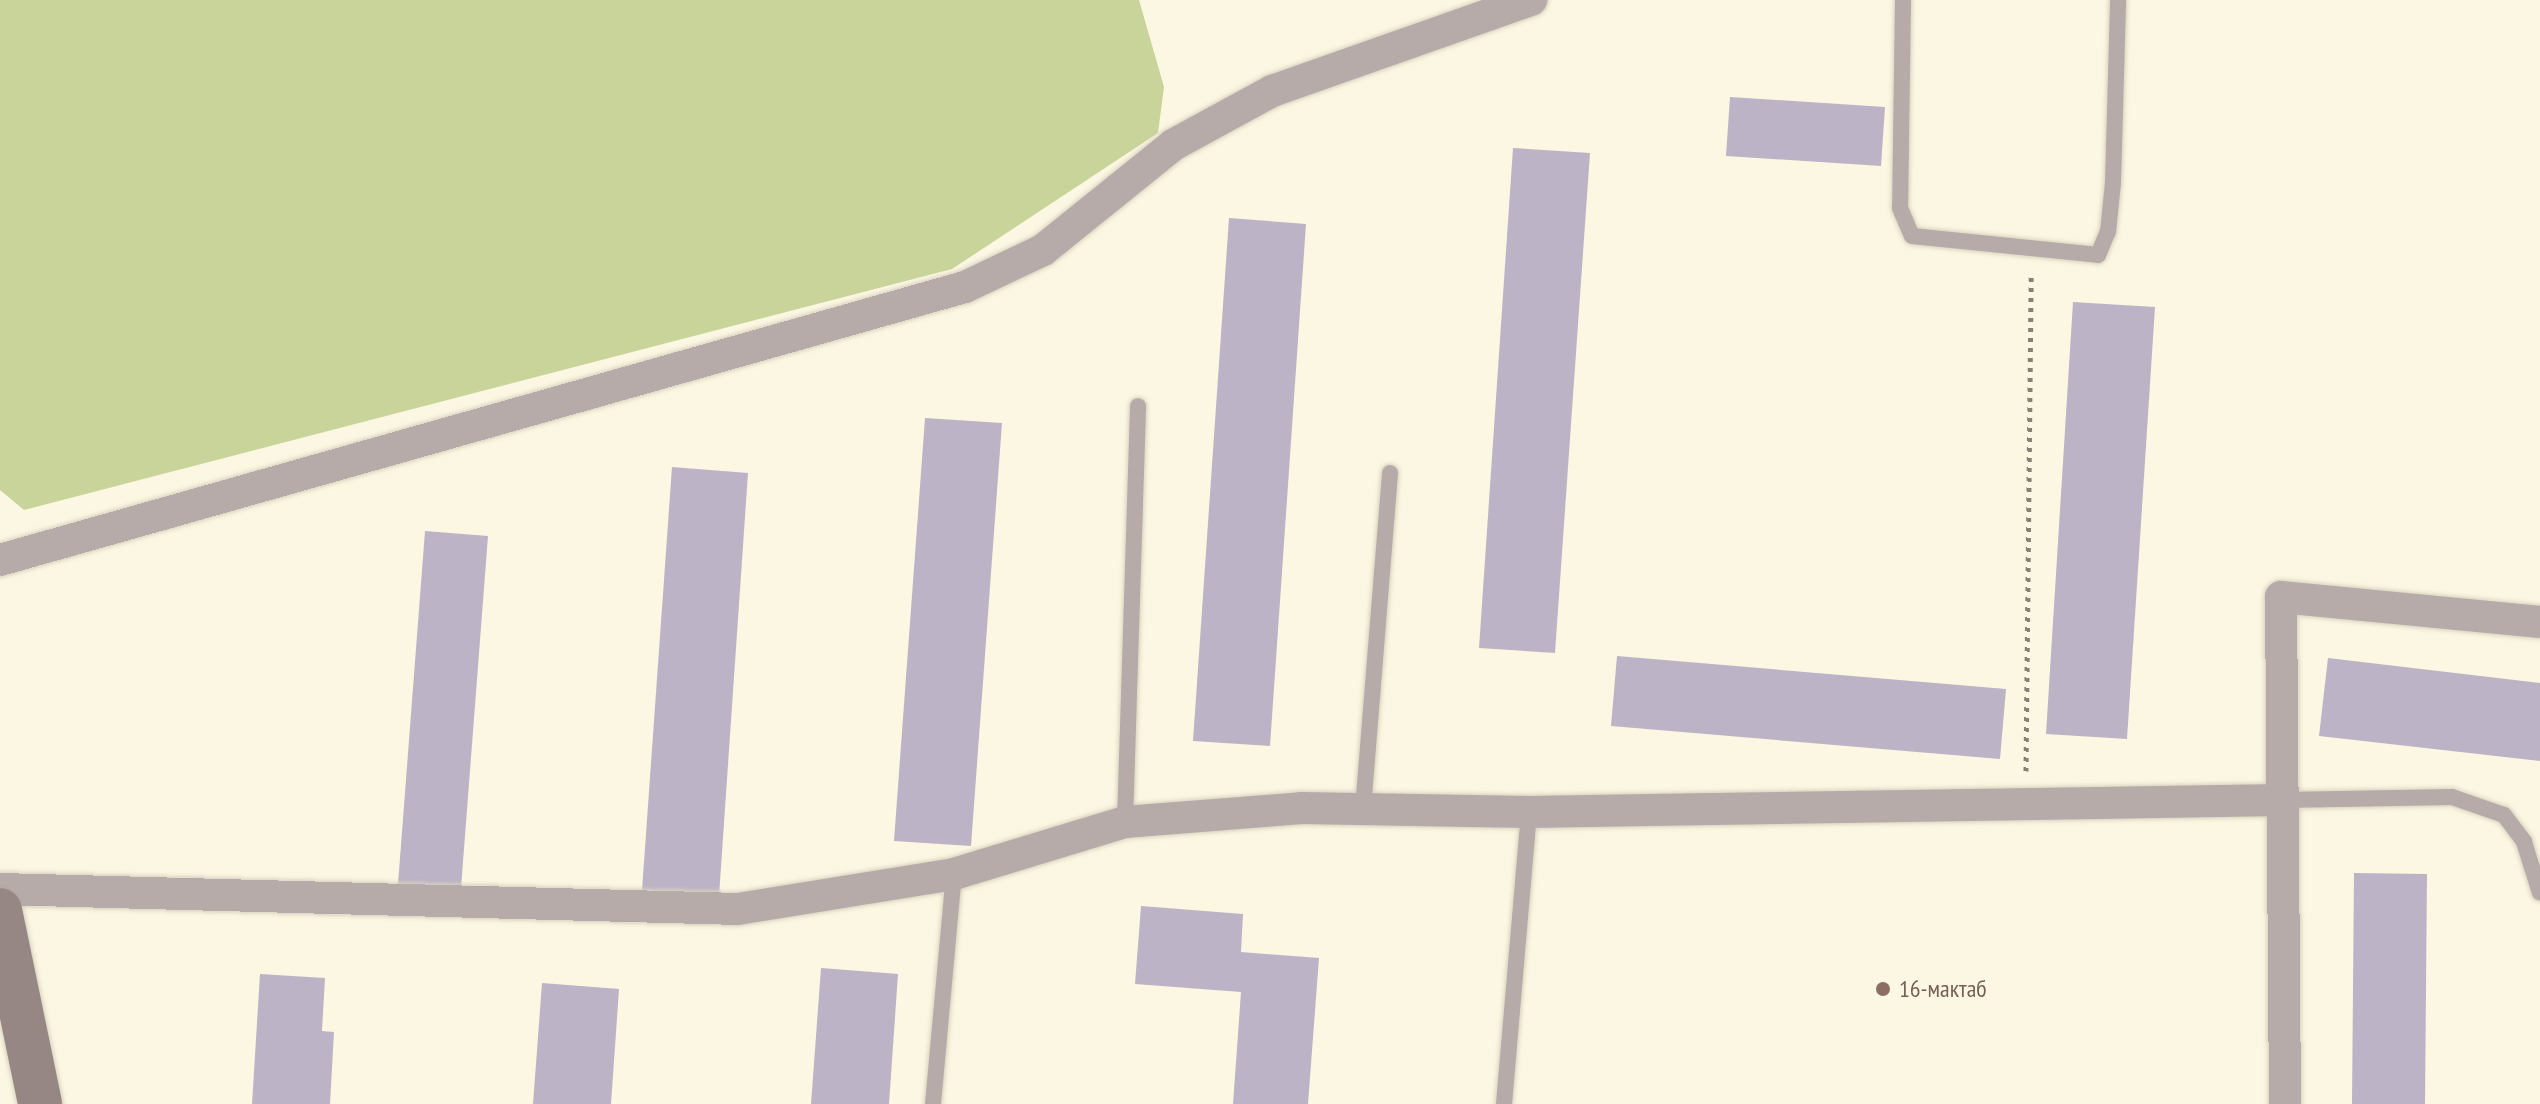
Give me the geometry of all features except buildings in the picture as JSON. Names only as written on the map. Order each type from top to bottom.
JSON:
[{"type":"main road","points":[[0,910],[40,1104]]},
{"type":"street","points":[[0,560],[965,287],[1043,250],[1173,145],[1272,91],[1531,0]]},
{"type":"street","points":[[2285,1104],[2281,597],[2540,622]]},
{"type":"street","points":[[0,889],[738,909],[954,874],[1125,822],[1301,808],[1529,812],[2025,800],[2282,800]]},
{"type":"lane","points":[[1903,0],[1900,208],[1912,236],[2098,255],[2108,232],[2118,0]]},
{"type":"lane","points":[[1125,822],[1138,406]]},
{"type":"lane","points":[[1363,809],[1390,473]]},
{"type":"lane","points":[[2282,800],[2452,797],[2504,815],[2524,842],[2540,893]]},
{"type":"lane","points":[[1504,1104],[1529,812]]},
{"type":"lane","points":[[933,1104],[954,874]]},
{"type":"path","points":[[2025,800],[2031,250]]},
{"type":"green space","points":[[0,0],[1139,0],[1164,87],[1158,133],[952,269],[24,510],[0,490]]},
{"type":"place","name":"16-мактаб","points":[[1883,989]]}]
